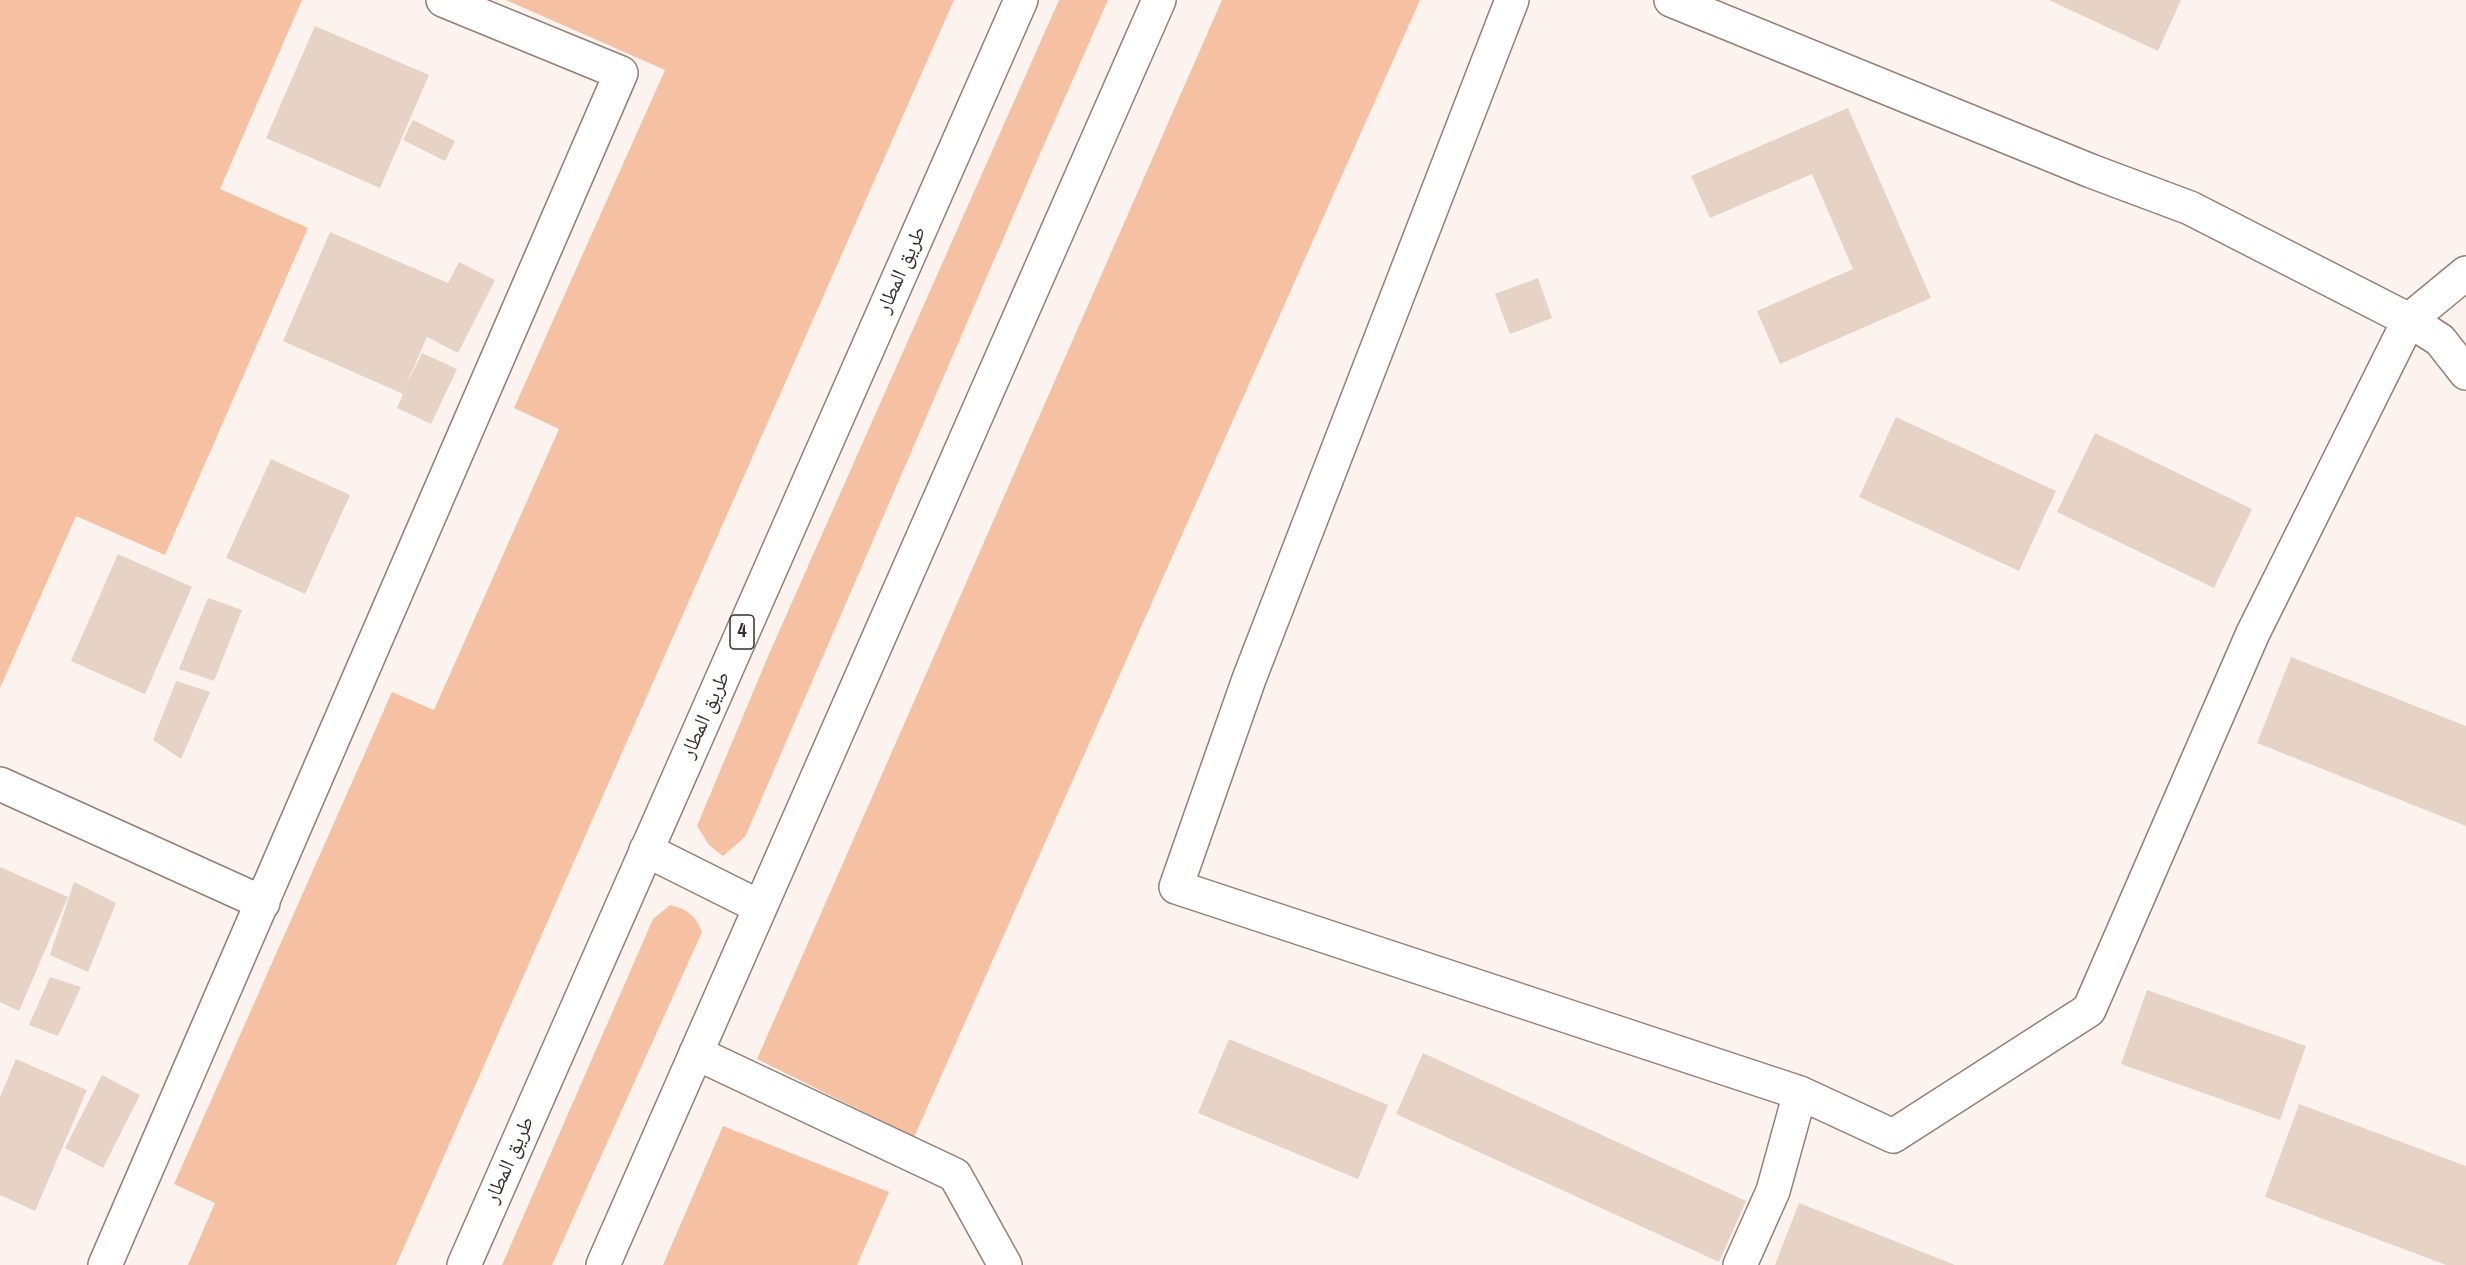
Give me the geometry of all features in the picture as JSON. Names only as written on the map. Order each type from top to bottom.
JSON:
[{"type":"main road","points":[[105,1265],[621,73],[443,0]]},
{"type":"main road","name":"طريق المطار","points":[[464,1265],[1021,0]]},
{"type":"main road","points":[[603,1265],[1159,0]]},
{"type":"main road","points":[[1512,0],[1249,679],[1176,887],[1800,1093],[1893,1136],[2089,1010],[2253,633],[2409,320],[2466,273]]},
{"type":"main road","points":[[1671,0],[2091,171],[2190,208],[2409,320],[2440,340],[2466,373]]},
{"type":"main road","points":[[0,784],[263,903]]},
{"type":"main road","points":[[646,850],[760,907]]},
{"type":"main road","points":[[696,1053],[955,1175],[1005,1265]]},
{"type":"main road","points":[[1740,1265],[1773,1191],[1800,1093]]},
{"type":"shaded area","points":[[0,0],[302,0],[220,189],[308,228],[165,555],[76,516],[0,688]]},
{"type":"shaded area","points":[[506,0],[954,0],[396,1265],[188,1265],[215,1203],[174,1184],[392,692],[434,710],[559,429],[514,408],[665,70]]},
{"type":"shaded area","points":[[1059,0],[1108,0],[745,837],[723,856],[709,845],[697,826],[769,654]]},
{"type":"shaded area","points":[[1222,0],[1420,0],[914,1137],[757,1059]]},
{"type":"shaded area","points":[[670,905],[690,914],[702,932],[552,1265],[502,1265],[653,919]]},
{"type":"shaded area","points":[[723,1126],[889,1192],[857,1265],[663,1265]]},
{"type":"building","points":[[2049,0],[2181,0],[2158,51]]},
{"type":"building","points":[[315,26],[429,75],[380,188],[266,138]]},
{"type":"building","points":[[1848,108],[1931,298],[1780,364],[1757,311],[1853,269],[1812,174],[1710,218],[1691,176]]},
{"type":"building","points":[[413,120],[455,141],[445,161],[403,140]]},
{"type":"building","points":[[330,232],[448,283],[459,262],[495,280],[458,353],[427,337],[404,390],[422,353],[457,369],[431,424],[397,408],[403,394],[283,341]]},
{"type":"building","points":[[1538,278],[1552,318],[1510,334],[1495,294]]},
{"type":"building","points":[[1896,417],[2056,491],[2019,571],[1859,497]]},
{"type":"building","points":[[2095,433],[2252,509],[2214,588],[2057,512]]},
{"type":"building","points":[[271,459],[350,495],[305,594],[226,558]]},
{"type":"building","points":[[118,554],[192,587],[145,694],[71,661]]},
{"type":"building","points":[[208,598],[242,610],[214,681],[179,669]]},
{"type":"building","points":[[2291,657],[2466,726],[2466,826],[2257,743]]},
{"type":"building","points":[[176,681],[210,692],[181,759],[153,740]]},
{"type":"building","points":[[0,867],[68,897],[19,1011],[0,1002]]},
{"type":"building","points":[[74,882],[116,903],[88,972],[50,955]]},
{"type":"building","points":[[50,977],[81,987],[58,1036],[29,1025]]},
{"type":"building","points":[[2147,990],[2306,1046],[2280,1120],[2121,1064]]},
{"type":"building","points":[[1229,1039],[1388,1105],[1358,1179],[1198,1113]]},
{"type":"building","points":[[1423,1053],[1746,1201],[1719,1262],[1396,1114]]},
{"type":"building","points":[[16,1059],[87,1090],[35,1211],[0,1195],[0,1097]]},
{"type":"building","points":[[102,1075],[140,1095],[103,1168],[65,1148]]},
{"type":"building","points":[[2299,1104],[2466,1166],[2466,1265],[2446,1265],[2265,1197]]},
{"type":"building","points":[[1799,1203],[1955,1265],[1775,1265]]}]
